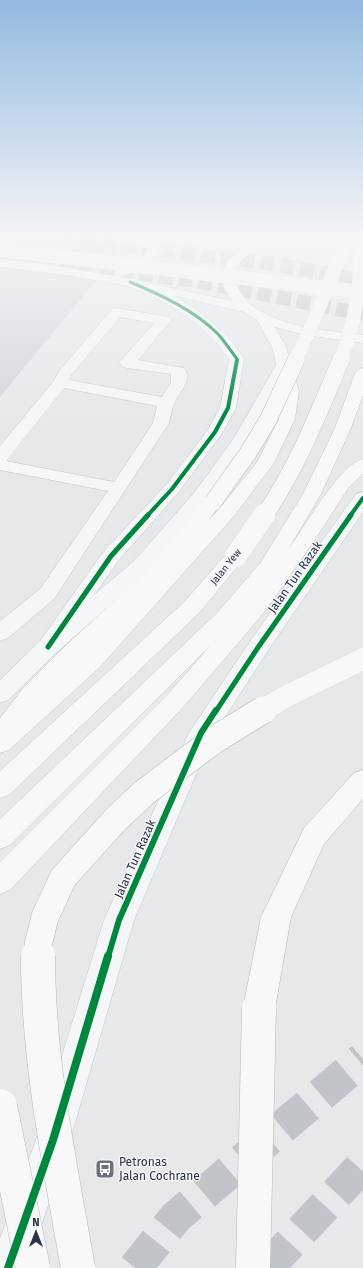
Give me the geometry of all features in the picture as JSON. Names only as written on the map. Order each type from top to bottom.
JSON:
[{"type":"main road","points":[[0,743],[92,661],[227,512],[265,463],[287,419],[291,391],[284,363],[279,347],[257,313],[197,297]]},
{"type":"main road","points":[[236,297],[242,305],[284,325],[315,334],[363,339]]},
{"type":"main road","points":[[0,737],[26,701],[47,677],[80,643],[149,580],[185,539],[243,459],[268,420],[323,297]]},
{"type":"main road","name":"Jalan Yew","points":[[0,787],[192,607],[236,556],[290,474],[317,417],[342,357],[359,297]]},
{"type":"main road","points":[[0,837],[225,618],[268,566],[312,494],[343,428],[363,373]]},
{"type":"main road","points":[[0,881],[178,698],[258,605],[305,540],[342,484],[363,464]]},
{"type":"main road","points":[[78,1268],[47,1092],[38,994],[38,945],[46,917],[60,884],[116,819],[145,792],[214,740],[285,697],[363,659]]},
{"type":"main road","points":[[253,1268],[260,1008],[276,917],[314,836],[363,781]]},
{"type":"main road","points":[[0,1106],[33,1268]]},
{"type":"street","points":[[48,647],[111,556],[172,490],[214,432],[228,408],[237,358],[214,330],[166,297]]},
{"type":"street","points":[[0,457],[60,383],[65,373],[117,312],[164,320],[127,363],[179,372],[179,382],[166,403],[161,423],[47,594],[0,633]]},
{"type":"street","points":[[0,694],[48,647],[141,566],[201,497],[242,439],[284,363]]},
{"type":"street","points":[[60,383],[166,403]]},
{"type":"street","points":[[228,408],[265,396]]},
{"type":"street","points":[[0,465],[119,488]]},
{"type":"street","name":"Jalan Tun Razak","points":[[8,1268],[53,1140],[119,920],[201,733],[259,646],[363,498]]},
{"type":"shaded area","points":[[0,297],[82,297],[0,397]]},
{"type":"tunnel","points":[[278,297],[363,314]]},
{"type":"tunnel","points":[[135,1268],[176,1217],[363,1059]]},
{"type":"tunnel","points":[[267,1268],[363,1165]]},
{"type":"cycle path","points":[[48,647],[111,556],[172,489],[215,432],[228,408],[237,359],[219,336],[204,322],[184,308],[163,297]]},
{"type":"cycle path","points":[[8,1268],[53,1140],[119,920],[201,733],[259,646],[363,498]]},
{"type":"place","name":"Petronas Jalan Cochrane","points":[[105,1169]]}]
